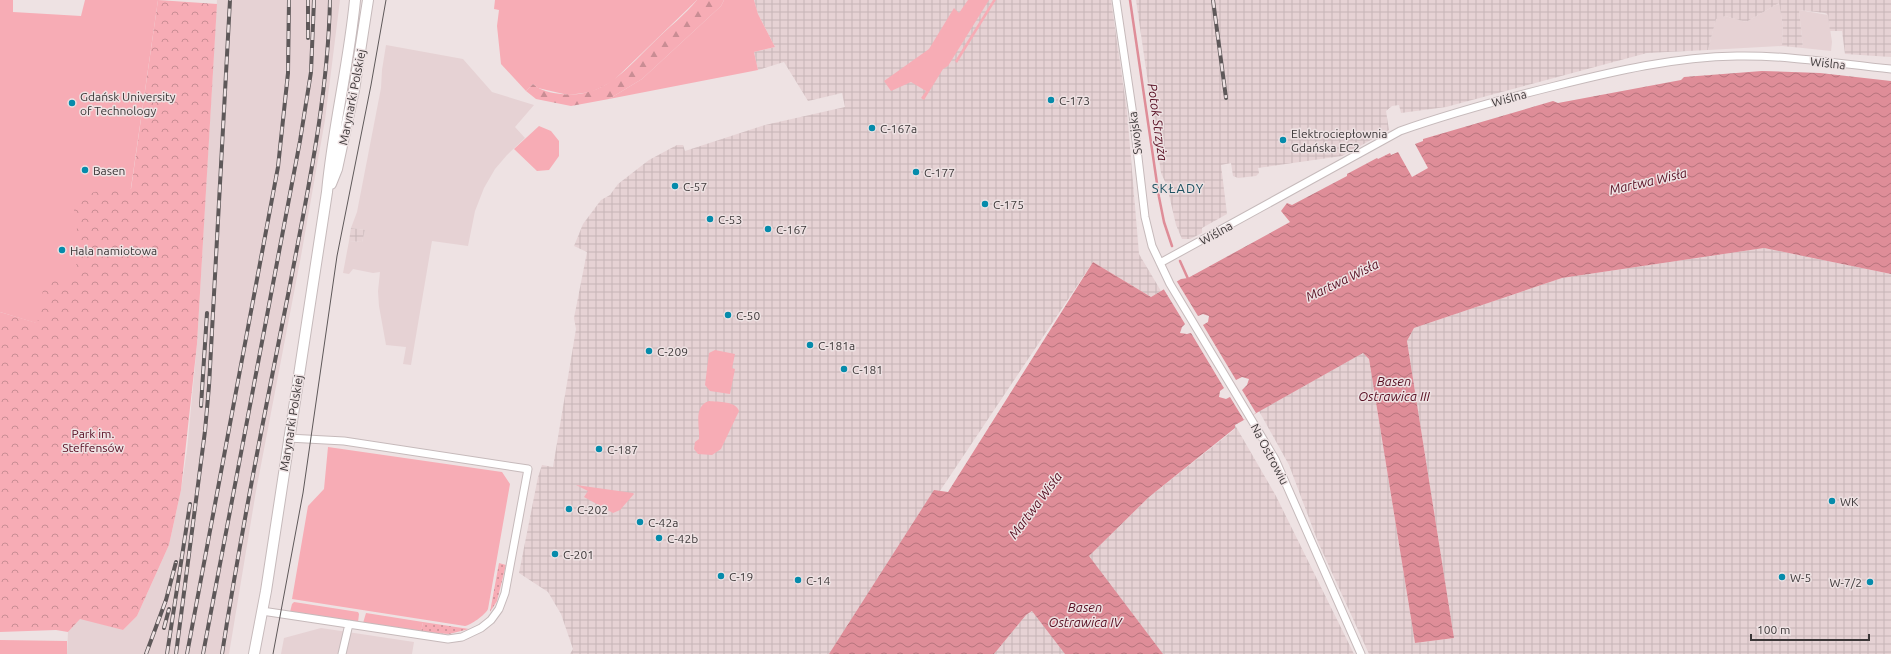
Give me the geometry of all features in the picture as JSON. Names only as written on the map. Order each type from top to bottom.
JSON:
[{"type":"main road","name":"Marynarki Polskiej","points":[[254,654],[327,192],[355,0]]},
{"type":"main road","name":"Marynarki Polskiej","points":[[327,192],[337,169],[361,50],[368,0]]},
{"type":"main road","points":[[349,47],[361,50]]},
{"type":"street","name":"Swojska","points":[[1116,0],[1133,115],[1144,217],[1152,246],[1160,263]]},
{"type":"street","name":"Wiślna","points":[[1160,263],[1400,131],[1436,118],[1528,93],[1666,61],[1736,56],[1759,56],[1891,68]]},
{"type":"street","name":"Na Ostrowiu","points":[[1160,263],[1170,284],[1275,458],[1361,654]]},
{"type":"street","points":[[262,611],[448,639],[468,635],[486,624],[499,608],[505,593],[528,469],[344,441],[288,438]]},
{"type":"street","points":[[342,654],[349,624]]},
{"type":"shaded area","points":[[217,0],[340,0],[325,120],[301,256],[256,491],[229,654],[67,654],[68,632],[80,618],[123,630],[137,616],[169,545],[181,490],[187,450],[197,344]]},
{"type":"shaded area","points":[[754,0],[1111,0],[1127,111],[1139,254],[1161,291],[1151,297],[1093,262],[831,654],[570,654],[573,649],[561,614],[548,592],[519,573],[538,477],[542,465],[553,467],[576,329],[574,318],[587,252],[574,246],[583,224],[601,200],[610,195],[618,184],[649,160],[677,145],[683,145],[685,151],[765,125],[845,107],[842,93],[808,101],[784,62],[758,70],[754,52],[775,47],[758,14]]},
{"type":"shaded area","points":[[1136,0],[1891,0],[1891,57],[1845,54],[1842,31],[1830,31],[1828,15],[1825,13],[1799,10],[1803,48],[1782,46],[1783,26],[1779,3],[1746,22],[1725,16],[1716,19],[1708,50],[1647,53],[1446,107],[1401,113],[1399,105],[1392,106],[1386,111],[1389,130],[1342,156],[1258,168],[1259,173],[1256,176],[1238,178],[1233,176],[1231,163],[1221,165],[1227,214],[1202,228],[1202,233],[1190,239],[1182,239],[1176,225],[1167,186],[1161,173]]},
{"type":"shaded area","points":[[1779,3],[1783,26],[1782,46],[1708,50],[1716,18],[1725,16],[1746,22]]},
{"type":"shaded area","points":[[1799,10],[1828,15],[1832,42],[1831,51],[1803,48]]},
{"type":"shaded area","points":[[386,45],[463,59],[492,92],[534,105],[515,127],[525,138],[495,169],[484,188],[475,211],[468,246],[432,241],[411,365],[403,364],[406,347],[386,345],[379,306],[378,291],[380,272],[373,273],[353,269],[349,274],[343,273],[349,241],[362,242],[365,230],[351,228],[357,212],[381,88]]},
{"type":"shaded area","points":[[351,228],[365,230],[362,242],[349,241]]},
{"type":"shaded area","points":[[1764,248],[1891,274],[1891,654],[1369,654],[1318,542],[1289,465],[1259,411],[1363,353],[1369,359],[1415,643],[1454,638],[1407,341],[1414,328],[1562,278]]},
{"type":"shaded area","points":[[1235,425],[1276,496],[1354,654],[994,654],[1026,615],[1033,611],[1149,497],[1235,429]]},
{"type":"shaded area","points":[[321,628],[414,642],[412,654],[281,654],[284,638]]},
{"type":"green space","name":"Gdańsk University of Technology","points":[[0,0],[13,0],[13,12],[81,16],[85,0],[158,0],[124,236],[124,350],[0,312]]},
{"type":"green space","name":"Park im. Steffensów","points":[[158,0],[217,4],[197,344],[181,490],[169,545],[137,616],[123,630],[80,619],[68,632],[56,630],[0,632],[0,312],[37,323],[42,306],[43,280],[76,281],[77,223],[74,222],[74,199],[112,186],[131,189]]},
{"type":"green space","points":[[495,0],[697,0],[613,81],[591,92],[568,95],[538,88],[533,84],[526,91],[501,64],[497,26],[499,10],[494,9]]},
{"type":"green space","points":[[697,0],[724,0],[721,6],[642,79],[609,99],[571,106],[536,99],[526,91],[533,84],[546,91],[561,94],[590,92],[602,87],[614,80],[624,71]]},
{"type":"green space","points":[[724,0],[754,0],[758,14],[775,47],[754,52],[758,70],[609,99],[642,79],[721,6]]},
{"type":"green space","points":[[968,0],[989,0],[948,66],[943,69],[924,100],[921,98],[926,91],[911,82],[891,91],[884,81],[929,49],[954,8],[959,13]]},
{"type":"green space","points":[[993,0],[996,0],[957,63],[955,61]]},
{"type":"green space","points":[[539,126],[551,131],[559,141],[559,156],[549,170],[537,171],[514,149]]},
{"type":"green space","points":[[715,350],[735,354],[732,368],[735,369],[730,394],[710,391],[705,385],[709,353]]},
{"type":"green space","points":[[709,401],[734,405],[739,411],[721,449],[712,455],[698,454],[694,449],[695,442],[699,439],[699,412],[701,407]]},
{"type":"green space","points":[[328,447],[502,472],[510,484],[488,609],[484,614],[474,622],[465,626],[292,599],[308,506],[324,489]]},
{"type":"green space","points":[[576,485],[634,494],[620,510],[613,513],[584,497],[588,491]]},
{"type":"green space","points":[[499,563],[506,565],[497,601],[490,612]]},
{"type":"green space","points":[[294,602],[358,612],[358,622],[290,612]]},
{"type":"green space","points":[[366,613],[423,622],[421,632],[363,623]]},
{"type":"green space","points":[[423,622],[469,629],[449,634],[421,632]]},
{"type":"green space","points":[[0,640],[67,641],[67,654],[0,654]]},
{"type":"water","points":[[1762,71],[1820,73],[1891,81],[1891,274],[1764,248],[1562,278],[1414,328],[1407,341],[1454,638],[1415,643],[1369,359],[1363,353],[1235,425],[1235,428],[1149,497],[1089,556],[1163,654],[1065,654],[1032,611],[1026,615],[994,654],[829,654],[934,490],[948,492],[1093,262],[1151,297],[1181,279],[1188,278],[1290,222],[1281,211],[1287,203],[1292,205],[1347,176],[1347,174],[1377,158],[1378,159],[1390,153],[1391,155],[1398,152],[1412,177],[1428,168],[1415,144],[1423,141],[1423,139],[1553,101],[1558,103],[1681,80],[1684,77]]},
{"type":"pier","points":[[1176,280],[1198,316],[1203,314],[1209,316],[1208,322],[1203,325],[1236,380],[1242,377],[1249,379],[1247,385],[1242,390],[1256,413],[1244,420],[1230,397],[1226,399],[1219,397],[1220,391],[1224,388],[1191,333],[1180,333],[1185,324],[1163,288]]},
{"type":"waterway","name":"Potok Strzyża","points":[[1130,0],[1159,197],[1164,222],[1172,246]]},
{"type":"waterway","name":"Potok Strzyża","points":[[1180,261],[1189,281]]},
{"type":"tram line","points":[[273,654],[303,493],[337,256],[371,85],[386,0]]},
{"type":"railway","points":[[176,654],[205,431],[209,386],[230,0]]},
{"type":"railway","points":[[187,654],[278,167],[288,73],[289,0]]},
{"type":"railway","points":[[308,0],[308,38]]},
{"type":"railway","points":[[203,654],[300,141],[311,72],[314,0]]},
{"type":"railway","points":[[222,654],[245,517],[316,146],[325,73],[330,0]]},
{"type":"railway","points":[[1213,0],[1226,98]]},
{"type":"railway","points":[[201,406],[207,313]]},
{"type":"railway","points":[[167,654],[190,504]]},
{"type":"railway","points":[[146,654],[166,600],[176,562]]},
{"type":"railway","points":[[164,628],[169,609]]},
{"type":"place","name":"C-173","points":[[1051,100]]},
{"type":"place","name":"Gdańsk University of Technology","points":[[72,103]]},
{"type":"place","name":"C-167a","points":[[872,128]]},
{"type":"place","name":"Elektrociepłownia Gdańska EC2","points":[[1283,140]]},
{"type":"place","name":"Basen","points":[[85,170]]},
{"type":"place","name":"C-177","points":[[916,172]]},
{"type":"place","name":"C-57","points":[[675,186]]},
{"type":"place","name":"C-175","points":[[985,204]]},
{"type":"place","name":"C-53","points":[[710,219]]},
{"type":"place","name":"C-167","points":[[768,229]]},
{"type":"place","name":"Hala namiotowa","points":[[62,250]]},
{"type":"place","name":"C-50","points":[[728,315]]},
{"type":"place","name":"C-181a","points":[[810,345]]},
{"type":"place","name":"C-209","points":[[649,351]]},
{"type":"place","name":"C-181","points":[[844,369]]},
{"type":"place","name":"C-187","points":[[599,449]]},
{"type":"place","name":"WK","points":[[1832,501]]},
{"type":"place","name":"C-202","points":[[569,509]]},
{"type":"place","name":"C-42a","points":[[640,522]]},
{"type":"place","name":"C-42b","points":[[659,538]]},
{"type":"place","name":"C-201","points":[[555,554]]},
{"type":"place","name":"C-19","points":[[721,576]]},
{"type":"place","name":"W-5","points":[[1782,577]]},
{"type":"place","name":"C-14","points":[[798,580]]},
{"type":"place","name":"W-7/2","points":[[1870,582]]},
{"type":"district","name":"SKŁADY","points":[[1178,188]]},
{"type":"water label","name":"Martwa Wisła","points":[[1648,181]]},
{"type":"water label","name":"Martwa Wisła","points":[[1342,280]]},
{"type":"water label","name":"Basen Ostrawica III","points":[[1394,388]]},
{"type":"water label","name":"Martwa Wisła","points":[[1035,505]]},
{"type":"water label","name":"Basen Ostrawica IV","points":[[1085,614]]}]
